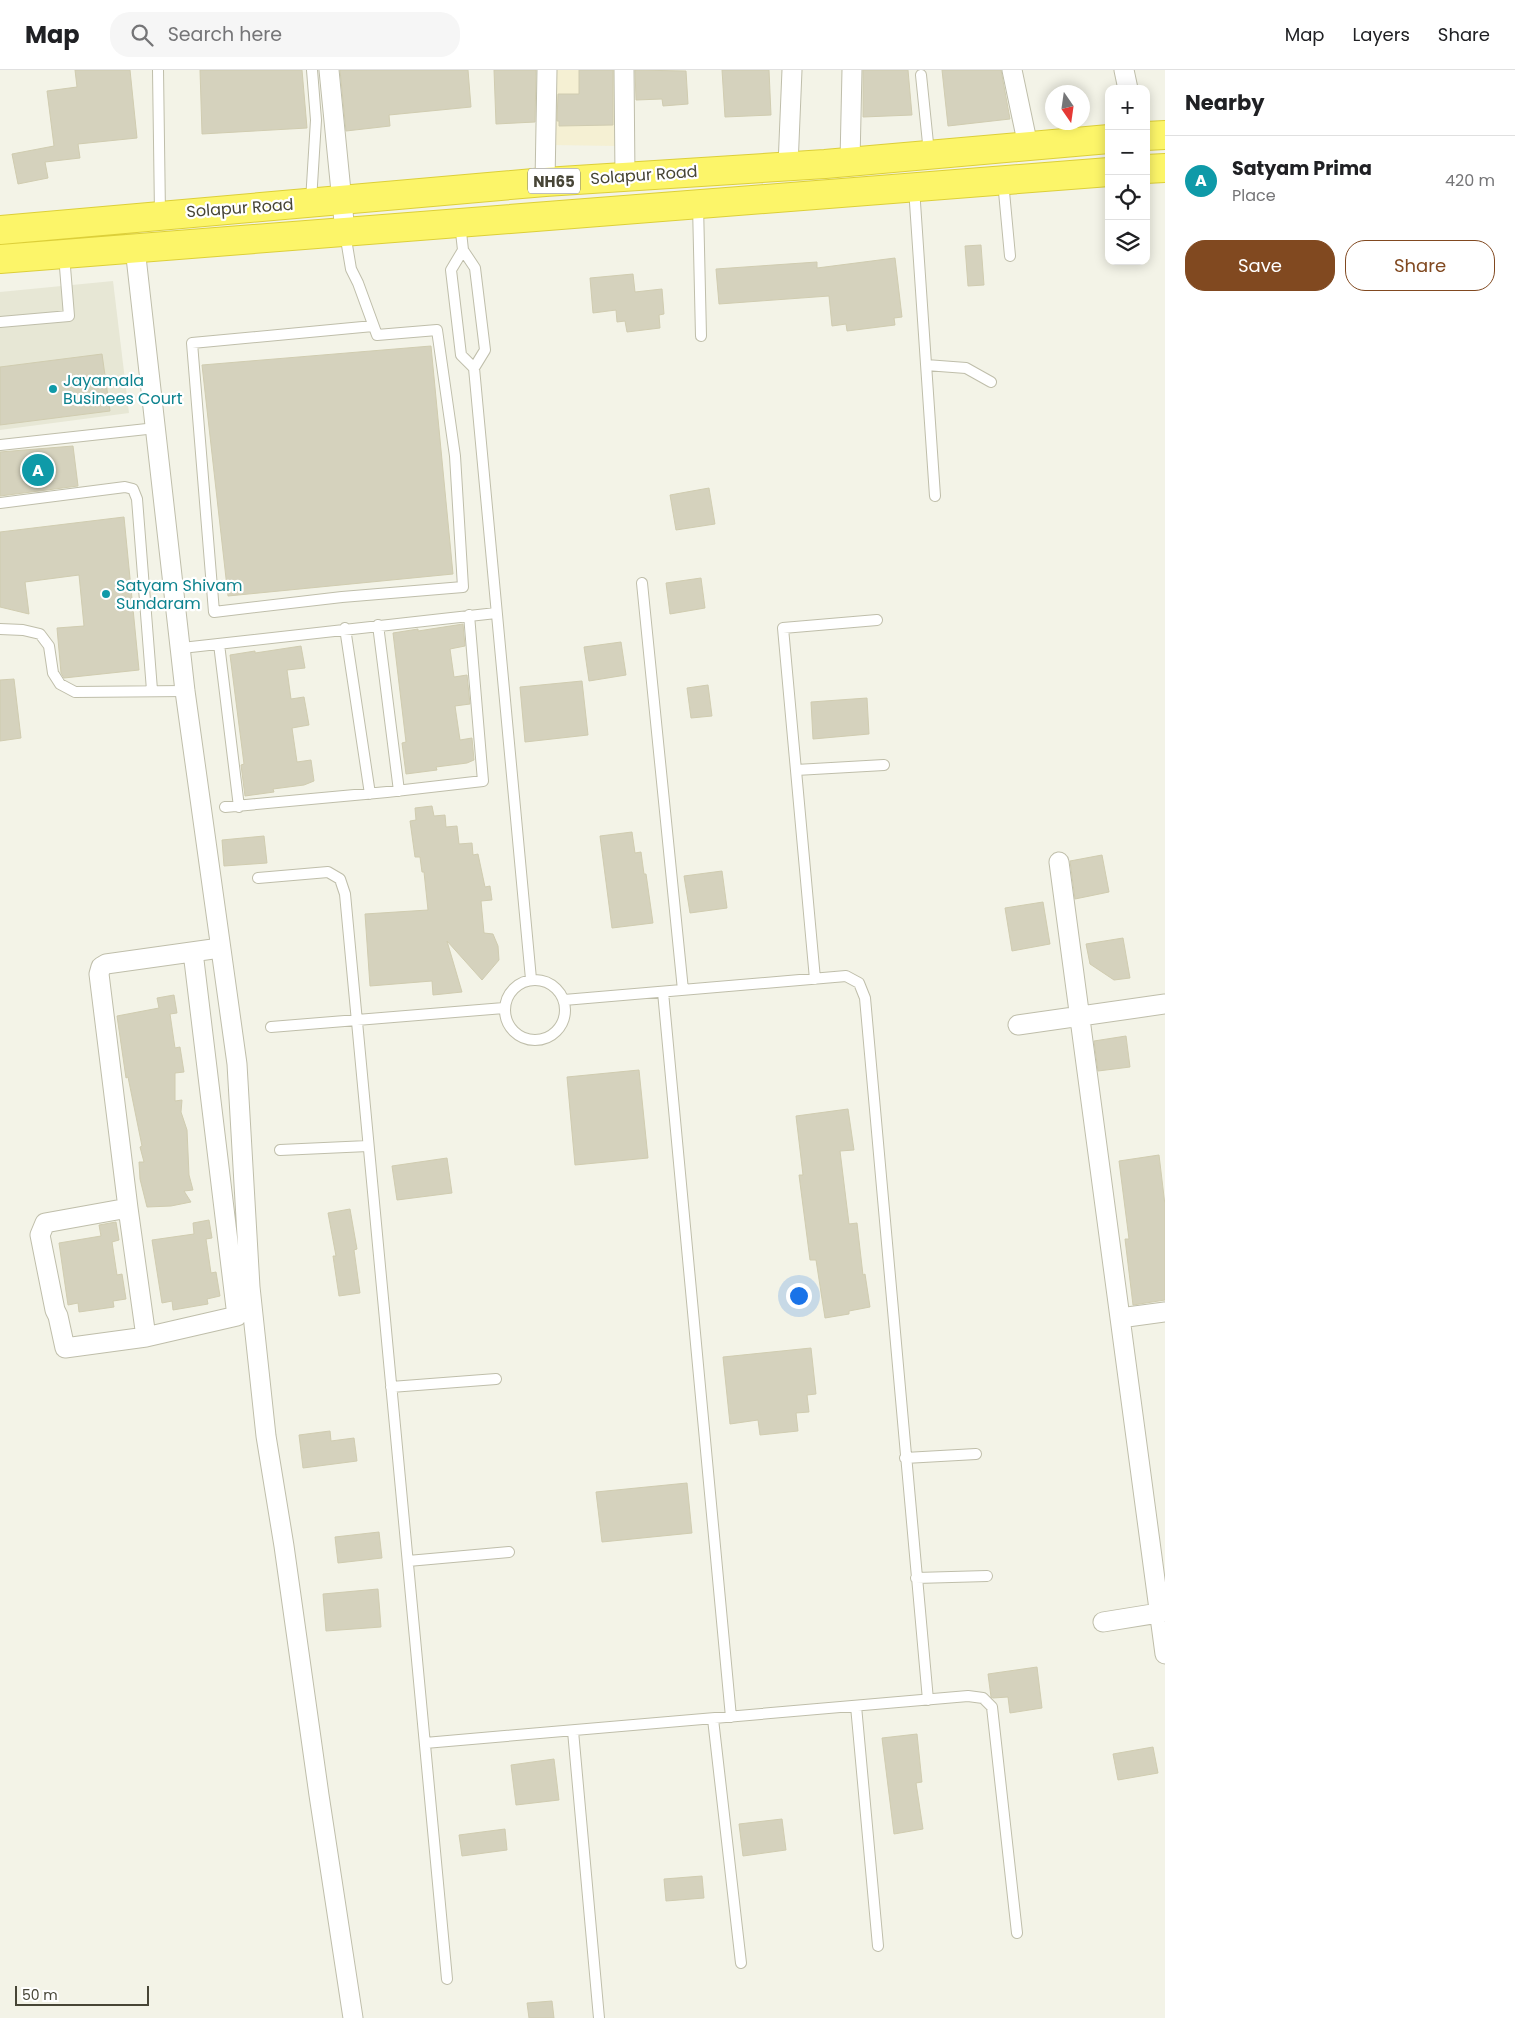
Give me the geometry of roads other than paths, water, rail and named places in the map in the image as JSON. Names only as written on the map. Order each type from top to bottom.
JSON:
[{"type":"highway","points":[[1150,136],[1165,135]]},
{"type":"highway","name":"Solapur Road","points":[[0,230],[160,214],[311,203],[545,182],[788,166],[1105,139]]},
{"type":"highway","points":[[1150,169],[1165,168]]},
{"type":"highway","name":"Solapur Road","points":[[0,259],[1105,172]]},
{"type":"street","points":[[329,70],[345,232]]},
{"type":"street","points":[[545,182],[547,70]]},
{"type":"street","points":[[624,70],[626,176]]},
{"type":"street","points":[[788,166],[792,70]]},
{"type":"street","points":[[850,161],[852,70]]},
{"type":"street","points":[[1012,70],[1028,146]]},
{"type":"street","points":[[1124,70],[1127,85]]},
{"type":"street","points":[[135,248],[182,648],[185,691],[237,1064],[250,1287],[266,1436],[354,2018]]},
{"type":"street","points":[[1058,862],[1162,1613],[1165,1654]]},
{"type":"street","points":[[146,1337],[128,1208],[99,974],[100,967],[106,964],[220,948]]},
{"type":"street","points":[[193,952],[237,1316]]},
{"type":"street","points":[[1018,1025],[1165,1004]]},
{"type":"street","points":[[128,1208],[45,1223],[40,1235],[55,1310],[65,1348],[146,1337],[237,1316]]},
{"type":"street","points":[[237,1316],[250,1287]]},
{"type":"street","points":[[1120,1318],[1165,1312]]},
{"type":"street","points":[[1103,1622],[1162,1613]]},
{"type":"lane","points":[[158,70],[160,214]]},
{"type":"lane","points":[[311,203],[316,120],[312,70]]},
{"type":"lane","points":[[921,74],[929,154]]},
{"type":"lane","points":[[1003,180],[1010,256]]},
{"type":"lane","points":[[914,187],[935,496]]},
{"type":"lane","points":[[698,204],[701,336]]},
{"type":"lane","points":[[460,222],[463,250],[475,268],[485,350],[474,368],[531,979]]},
{"type":"lane","points":[[345,232],[351,269],[358,283],[373,326],[376,335],[437,330],[455,456],[463,586],[342,597],[214,612],[192,343],[373,326]]},
{"type":"lane","points":[[463,250],[452,270],[461,355],[474,368]]},
{"type":"lane","points":[[0,322],[69,316],[64,254]]},
{"type":"lane","points":[[926,365],[966,368],[991,382]]},
{"type":"lane","points":[[0,445],[156,428]]},
{"type":"lane","points":[[0,503],[125,487],[133,489],[137,499],[152,690]]},
{"type":"lane","points":[[642,583],[683,990]]},
{"type":"lane","points":[[182,648],[345,628],[496,613]]},
{"type":"lane","points":[[225,807],[370,794],[483,781],[469,616]]},
{"type":"lane","points":[[815,978],[783,628],[877,620]]},
{"type":"lane","points":[[378,625],[399,791]]},
{"type":"lane","points":[[345,628],[370,794]]},
{"type":"lane","points":[[0,629],[23,630],[40,634],[50,646],[52,673],[60,684],[75,692],[185,691]]},
{"type":"lane","points":[[219,644],[239,806]]},
{"type":"lane","points":[[796,770],[884,765]]},
{"type":"lane","points":[[258,878],[328,872],[340,879],[345,894],[447,1979]]},
{"type":"lane","points":[[564,1000],[846,976],[859,982],[865,998],[928,1700]]},
{"type":"lane","points":[[531,979],[551,984],[559,991],[564,1000],[565,1011],[563,1021],[557,1030],[539,1040],[528,1039],[518,1035],[510,1028],[504,1008],[506,998],[512,989],[520,982],[531,979]]},
{"type":"lane","points":[[663,992],[731,1717]]},
{"type":"lane","points":[[271,1026],[504,1008]]},
{"type":"lane","points":[[280,1150],[368,1146]]},
{"type":"lane","points":[[391,1387],[496,1379]]},
{"type":"lane","points":[[905,1458],[976,1454]]},
{"type":"lane","points":[[408,1561],[509,1552]]},
{"type":"lane","points":[[916,1578],[987,1576]]},
{"type":"lane","points":[[425,1744],[968,1696],[984,1698],[992,1707],[1017,1933]]},
{"type":"lane","points":[[856,1706],[878,1946]]},
{"type":"lane","points":[[713,1718],[742,1963]]},
{"type":"lane","points":[[573,1731],[599,2018]]},
{"type":"place","name":"Jayamala Businees Court","points":[[53,389]]},
{"type":"place","name":"Satyam Prima","points":[[38,470]]},
{"type":"place","name":"Satyam Shivam Sundaram","points":[[106,594]]}]
